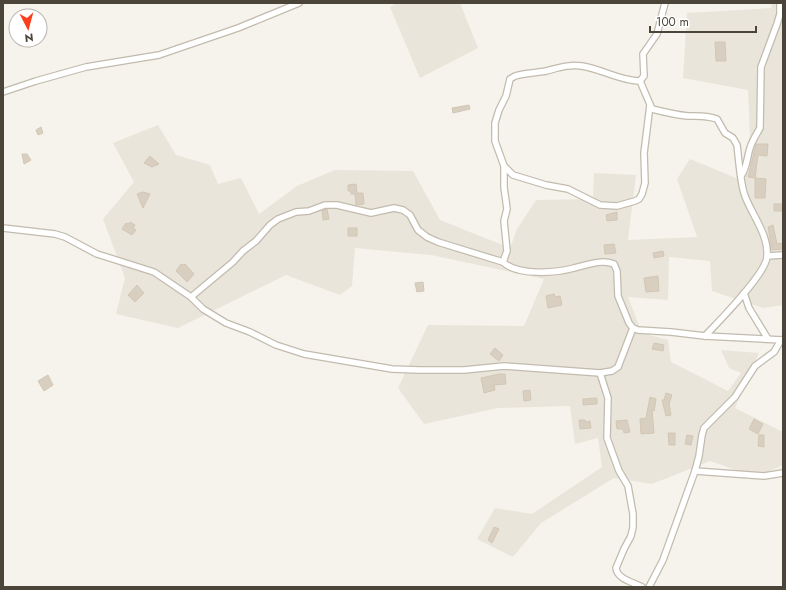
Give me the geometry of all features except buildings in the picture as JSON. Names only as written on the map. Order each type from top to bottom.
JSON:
[{"type":"street","points":[[3,92],[86,67],[159,55],[238,28],[299,3]]},
{"type":"street","points":[[640,80],[644,76],[644,54],[652,44],[657,34],[665,3]]},
{"type":"street","points":[[741,176],[745,169],[754,136],[760,128],[761,66],[777,24],[780,14],[780,3]]},
{"type":"street","points":[[503,262],[507,251],[504,221],[507,209],[504,186],[504,166],[495,141],[495,123],[499,110],[506,96],[510,79],[515,76],[567,66],[582,66],[627,79],[640,80]]},
{"type":"street","points":[[640,80],[652,109],[688,116],[706,115],[717,119],[725,134],[733,138],[737,145],[744,195],[757,218],[765,241],[767,256],[765,263],[755,279],[705,336]]},
{"type":"street","points":[[504,166],[513,175],[539,183],[568,189],[600,205],[617,206],[635,201],[639,199],[642,194],[645,184],[644,154],[650,104]]},
{"type":"street","points":[[191,297],[215,275],[233,262],[278,219],[287,215],[309,211],[325,205],[337,205],[371,213],[394,208],[403,210],[410,215],[418,230],[427,237],[438,242],[503,262],[508,267],[519,271],[541,272],[573,269],[591,263],[610,262],[614,264],[617,271],[618,296],[629,323],[633,328],[638,330],[705,336],[782,340],[774,352],[755,366],[735,397],[704,428],[695,471],[663,560],[650,587]]},
{"type":"street","points":[[3,228],[65,236],[97,254],[154,272],[191,297],[203,310],[226,323],[250,332],[276,345],[304,354],[399,369],[464,370],[504,366],[600,373],[612,371],[618,366],[633,328]]},
{"type":"street","points":[[767,256],[783,256]]},
{"type":"street","points":[[744,293],[749,308],[768,339]]},
{"type":"street","points":[[600,373],[608,398],[607,438],[619,471],[628,486],[633,514],[631,536],[616,570],[621,577],[642,587]]},
{"type":"street","points":[[695,471],[764,476],[783,473]]},
{"type":"shaded area","points":[[397,3],[460,3],[478,48],[420,78],[390,7]]},
{"type":"shaded area","points":[[772,3],[783,3],[783,305],[763,308],[712,291],[710,261],[669,257],[668,300],[628,297],[642,333],[668,340],[671,362],[728,391],[741,373],[729,368],[721,350],[759,353],[735,408],[783,432],[783,465],[757,477],[710,461],[652,484],[614,478],[541,523],[513,557],[477,539],[495,508],[532,514],[602,467],[598,438],[575,444],[570,406],[498,408],[424,424],[398,388],[428,325],[524,326],[544,279],[431,255],[355,248],[352,286],[340,295],[286,275],[178,328],[116,314],[125,278],[103,219],[134,182],[113,143],[158,125],[176,155],[210,165],[218,184],[241,178],[259,214],[297,186],[335,170],[413,171],[440,220],[510,248],[517,229],[536,200],[593,199],[594,173],[636,175],[628,240],[697,237],[677,179],[690,159],[741,180],[750,136],[748,90],[683,78],[687,13],[771,8]]}]
